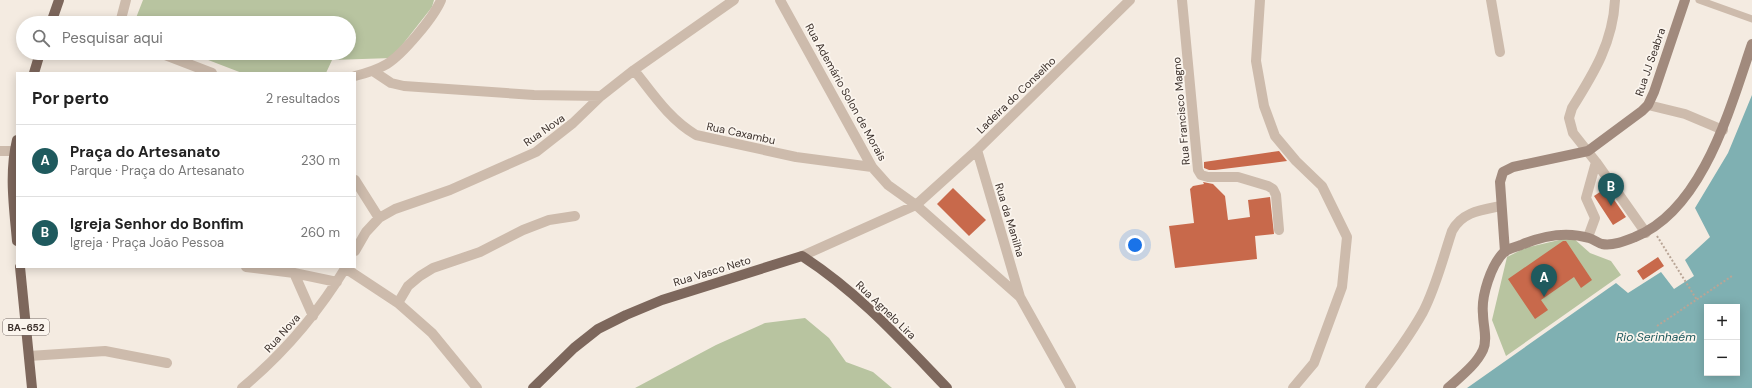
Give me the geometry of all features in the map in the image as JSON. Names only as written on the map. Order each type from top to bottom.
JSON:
[{"type":"main road","points":[[53,16],[59,0]]},
{"type":"main road","points":[[34,72],[38,60]]},
{"type":"main road","points":[[16,144],[14,151],[12,191],[16,220]]},
{"type":"main road","name":"Rua Vasco Neto","points":[[533,388],[574,348],[598,329],[626,315],[662,300],[802,256]]},
{"type":"main road","name":"Rua Agnelo Lira","points":[[802,256],[830,274],[876,314],[947,388]]},
{"type":"main road","name":"BA-652","points":[[20,268],[32,388]]},
{"type":"street","points":[[122,16],[126,0]]},
{"type":"street","points":[[356,76],[373,71],[388,63],[401,52],[427,23],[438,8],[441,0]]},
{"type":"street","name":"Rua Nova","points":[[356,249],[366,232],[379,218],[395,208],[450,190],[536,152],[573,123],[600,96],[634,70],[734,0]]},
{"type":"street","name":"Rua Ademário Solon de Morais","points":[[780,0],[872,167],[888,185],[916,205]]},
{"type":"street","name":"Ladeira do Conselho","points":[[916,205],[977,150],[1130,0]]},
{"type":"street","name":"Rua Francisco Magno","points":[[1182,0],[1198,170],[1201,175],[1208,177],[1238,176],[1273,189],[1276,195],[1279,230]]},
{"type":"street","points":[[1260,0],[1256,61],[1264,106],[1275,136],[1296,161],[1322,186],[1347,237],[1342,287],[1314,363],[1293,388]]},
{"type":"street","points":[[1491,0],[1500,52]]},
{"type":"street","points":[[1615,0],[1611,28],[1606,48],[1572,108],[1569,118],[1572,133],[1588,151],[1649,231]]},
{"type":"street","name":"Rua JJ Seabra","points":[[1588,151],[1633,119],[1648,105],[1685,0]]},
{"type":"street","points":[[1448,388],[1471,367],[1483,350],[1485,334],[1482,313],[1484,294],[1491,273],[1504,252],[1532,240],[1558,234],[1588,237],[1603,244],[1621,243],[1649,231],[1683,201],[1703,169],[1723,130],[1752,44]]},
{"type":"street","points":[[178,60],[209,72]]},
{"type":"street","name":"Rua Caxambu","points":[[634,70],[668,113],[683,128],[696,135],[796,157],[872,167]]},
{"type":"street","points":[[373,71],[391,83],[404,86],[534,95],[600,96]]},
{"type":"street","points":[[1648,105],[1685,114],[1723,130]]},
{"type":"street","points":[[0,150],[14,151]]},
{"type":"street","name":"Rua da Manilha","points":[[977,150],[1020,297],[1071,388]]},
{"type":"street","points":[[1504,252],[1500,177],[1507,169],[1588,151]]},
{"type":"street","points":[[1588,237],[1595,218],[1586,198],[1596,162]]},
{"type":"street","points":[[356,182],[379,218]]},
{"type":"street","name":"Rua da Manilha","points":[[916,205],[1020,297]]},
{"type":"street","name":"Rua Vasco Neto","points":[[802,256],[916,205]]},
{"type":"street","points":[[1370,388],[1388,365],[1423,312],[1432,293],[1456,222],[1476,211],[1501,206]]},
{"type":"street","points":[[398,303],[408,286],[433,268],[480,252],[523,230],[549,220],[575,216]]},
{"type":"street","points":[[254,268],[294,273],[337,282]]},
{"type":"street","name":"Rua Nova","points":[[242,388],[268,366],[313,316],[337,282],[344,268]]},
{"type":"street","points":[[346,268],[398,303],[432,333],[477,388]]},
{"type":"street","points":[[294,273],[313,316]]},
{"type":"street","points":[[29,356],[105,351],[167,363]]},
{"type":"lane","points":[[1699,0],[1752,19]]},
{"type":"path","points":[[1649,231],[1697,300]]},
{"type":"path","points":[[1658,326],[1732,276]]},
{"type":"green space","points":[[143,0],[434,0],[432,7],[392,58],[356,59],[356,16],[137,16]]},
{"type":"green space","points":[[208,60],[332,60],[326,72],[239,72]]},
{"type":"green space","points":[[1572,237],[1590,253],[1611,261],[1621,275],[1506,356],[1492,320],[1507,257],[1525,248]]},
{"type":"green space","points":[[805,318],[829,338],[846,362],[873,372],[892,388],[635,388],[716,345],[765,323]]},
{"type":"water","name":"Rio Serinhaém","points":[[1752,95],[1752,388],[1467,388],[1616,283],[1628,293],[1661,272],[1674,289],[1694,276],[1685,260],[1710,237],[1695,208],[1728,153]]},
{"type":"building","points":[[1279,151],[1287,161],[1215,170],[1204,168],[1204,162]]},
{"type":"building","points":[[1203,182],[1213,184],[1225,196],[1228,220],[1250,217],[1248,200],[1270,197],[1274,234],[1255,236],[1257,259],[1175,268],[1169,226],[1194,223],[1190,189],[1193,186],[1204,184]]},
{"type":"building","points":[[953,188],[986,220],[969,236],[937,204]]},
{"type":"building","points":[[1606,188],[1626,217],[1613,225],[1594,196]]},
{"type":"building","points":[[1563,241],[1566,241],[1592,280],[1581,288],[1574,277],[1541,300],[1548,310],[1535,319],[1508,279]]},
{"type":"building","points":[[1658,257],[1664,266],[1643,280],[1637,271]]},
{"type":"place","name":"Igreja Senhor do Bonfim","points":[[1611,206]]},
{"type":"place","name":"Praça do Artesanato","points":[[1544,297]]}]
